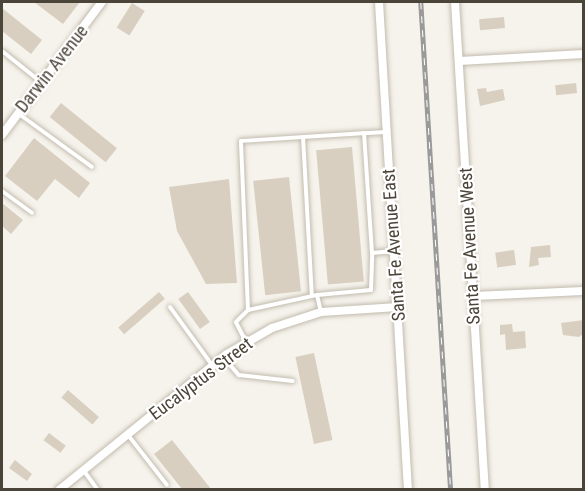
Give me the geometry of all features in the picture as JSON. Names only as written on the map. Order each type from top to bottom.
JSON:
[{"type":"street","name":"Darwin Avenue","points":[[2,135],[102,2]]},
{"type":"street","name":"Santa Fe Avenue East","points":[[379,2],[408,489]]},
{"type":"street","name":"Santa Fe Avenue West","points":[[455,2],[486,489]]},
{"type":"street","points":[[459,61],[584,54]]},
{"type":"street","points":[[473,296],[584,291]]},
{"type":"street","name":"Eucalyptus Street","points":[[59,489],[223,357],[272,328],[321,312],[398,307]]},
{"type":"lane","points":[[2,51],[42,82]]},
{"type":"lane","points":[[18,113],[92,167]]},
{"type":"lane","points":[[248,310],[240,141],[387,132]]},
{"type":"lane","points":[[246,343],[236,322],[248,310],[314,295],[371,290],[372,253],[364,133]]},
{"type":"lane","points":[[303,137],[314,295],[321,312]]},
{"type":"lane","points":[[2,191],[32,213]]},
{"type":"lane","points":[[372,253],[394,251]]},
{"type":"lane","points":[[170,307],[213,366]]},
{"type":"lane","points":[[223,357],[239,375],[293,381]]},
{"type":"lane","points":[[128,434],[167,485]]},
{"type":"lane","points":[[83,470],[98,489]]},
{"type":"building","points":[[34,2],[80,2],[63,24]]},
{"type":"building","points":[[132,3],[145,11],[129,36],[117,28]]},
{"type":"building","points":[[2,8],[42,40],[31,54],[2,31]]},
{"type":"building","points":[[504,17],[505,28],[480,30],[479,19]]},
{"type":"building","points":[[576,83],[577,93],[556,95],[555,85]]},
{"type":"building","points":[[486,88],[487,92],[503,89],[505,100],[480,106],[477,89]]},
{"type":"building","points":[[61,103],[117,148],[106,162],[50,117]]},
{"type":"building","points":[[34,138],[90,183],[79,198],[55,179],[37,201],[5,176]]},
{"type":"building","points":[[352,147],[364,281],[328,285],[316,150]]},
{"type":"building","points":[[289,177],[301,291],[265,295],[253,181]]},
{"type":"building","points":[[229,179],[237,283],[206,284],[177,231],[169,187]]},
{"type":"building","points":[[2,203],[23,220],[11,234],[2,226]]},
{"type":"building","points":[[550,245],[551,257],[538,258],[539,265],[529,267],[531,247]]},
{"type":"building","points":[[514,250],[516,265],[497,267],[495,253]]},
{"type":"building","points":[[159,292],[165,299],[124,334],[118,327]]},
{"type":"building","points":[[188,292],[210,322],[200,329],[178,299]]},
{"type":"building","points":[[584,320],[584,333],[579,337],[563,335],[561,323]]},
{"type":"building","points":[[512,324],[513,332],[525,331],[526,348],[506,350],[505,334],[500,335],[500,325]]},
{"type":"building","points":[[314,353],[333,440],[314,444],[295,357]]},
{"type":"building","points":[[68,390],[99,417],[92,424],[61,398]]},
{"type":"building","points":[[49,433],[66,446],[60,453],[44,440]]},
{"type":"building","points":[[172,440],[211,489],[182,489],[154,454]]},
{"type":"building","points":[[15,460],[32,474],[27,481],[9,468]]},
{"type":"railway","points":[[421,2],[451,490]]}]
